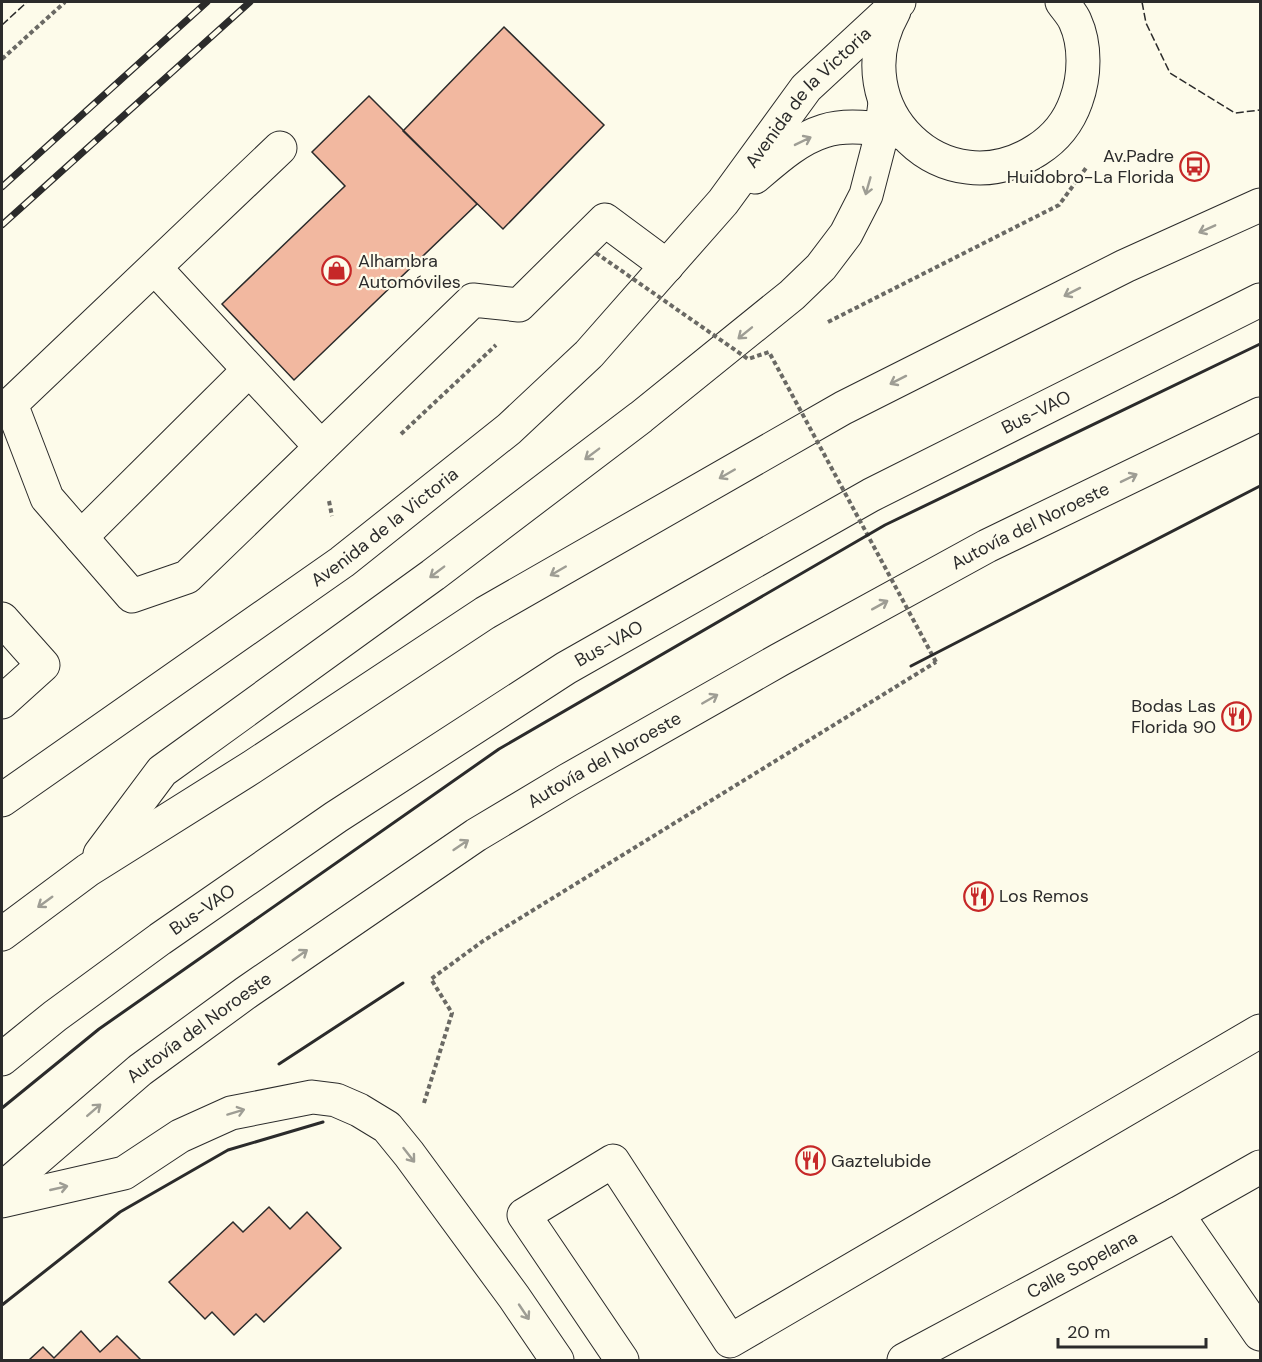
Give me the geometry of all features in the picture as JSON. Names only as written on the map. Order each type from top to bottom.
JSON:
[{"type":"main road","points":[[899,2],[884,28],[879,52],[878,78],[890,122],[928,154],[958,166],[991,168],[1023,159],[1050,141],[1071,116],[1082,85],[1083,52],[1072,8]]},
{"type":"main road","name":"Avenida de la Victoria","points":[[2,800],[342,562],[509,429],[589,354],[723,202],[806,88],[899,2]]},
{"type":"main road","points":[[88,870],[162,771],[433,575],[641,417],[792,295],[820,267],[846,234],[866,195],[880,141],[890,122]]},
{"type":"main road","name":"Avenida de la Victoria","points":[[723,202],[792,147],[825,130],[890,122]]},
{"type":"main road","points":[[280,148],[11,404],[48,498],[132,596],[187,577],[473,300],[519,305],[605,220],[667,266]]},
{"type":"main road","points":[[2,934],[88,870],[252,767],[485,614],[843,408],[1125,266],[1260,205]]},
{"type":"main road","points":[[155,268],[248,371],[321,447]]},
{"type":"main road","name":"Bus-VAO","points":[[2,1059],[55,1016],[160,939],[336,817],[566,668],[871,495],[1260,300]]},
{"type":"main road","points":[[81,537],[248,371]]},
{"type":"main road","name":"Autovía del Noroeste","points":[[2,1189],[140,1070],[256,985],[476,835],[779,660],[987,546],[1260,414]]},
{"type":"main road","points":[[2,619],[43,665],[2,702]]},
{"type":"main road","points":[[622,1360],[524,1215],[613,1161],[730,1341],[1260,1031]]},
{"type":"main road","points":[[2,1201],[124,1173],[180,1136],[231,1113],[312,1097],[336,1100],[358,1110],[387,1128],[409,1154],[514,1297],[557,1360]]},
{"type":"main road","name":"Calle Sopelana","points":[[904,1360],[1260,1167]]},
{"type":"main road","points":[[1177,1214],[1260,1334]]},
{"type":"path","points":[[2,59],[65,2]]},
{"type":"path","points":[[824,324],[1059,205]]},
{"type":"path","points":[[596,253],[748,359],[779,346]]},
{"type":"path","points":[[397,437],[501,341]]},
{"type":"path","points":[[409,1154],[452,1013],[430,979],[483,941],[936,662],[769,352]]},
{"type":"path","points":[[328,502],[337,494]]},
{"type":"building","points":[[504,27],[604,125],[503,229],[403,131]]},
{"type":"building","points":[[369,96],[477,204],[294,380],[222,304],[345,186],[312,152]]},
{"type":"building","points":[[269,1207],[290,1229],[307,1212],[341,1248],[264,1322],[256,1314],[234,1335],[212,1312],[205,1319],[169,1282],[233,1222],[243,1232]]},
{"type":"building","points":[[81,1331],[100,1352],[117,1336],[141,1360],[29,1360],[43,1347],[54,1358]]},
{"type":"railway","points":[[2,187],[207,2]]},
{"type":"railway","points":[[2,225],[250,2]]},
{"type":"fence","points":[[2,25],[27,2]]},
{"type":"fence","points":[[1142,2],[1146,23],[1170,73],[1235,113],[1260,110]]},
{"type":"wall","points":[[2,1108],[99,1029],[499,749],[885,525],[1260,344]]},
{"type":"wall","points":[[911,666],[1260,486]]},
{"type":"wall","points":[[279,1064],[403,983]]},
{"type":"wall","points":[[2,1305],[120,1212],[228,1150],[323,1122]]},
{"type":"place","name":"Av.Padre Huidobro-La Florida","points":[[1195,166]]},
{"type":"place","name":"Alhambra Automóviles","points":[[337,271]]},
{"type":"place","name":"Bodas Las Florida 90","points":[[1237,716]]},
{"type":"place","name":"Los Remos","points":[[978,896]]},
{"type":"place","name":"Gaztelubide","points":[[810,1161]]}]
